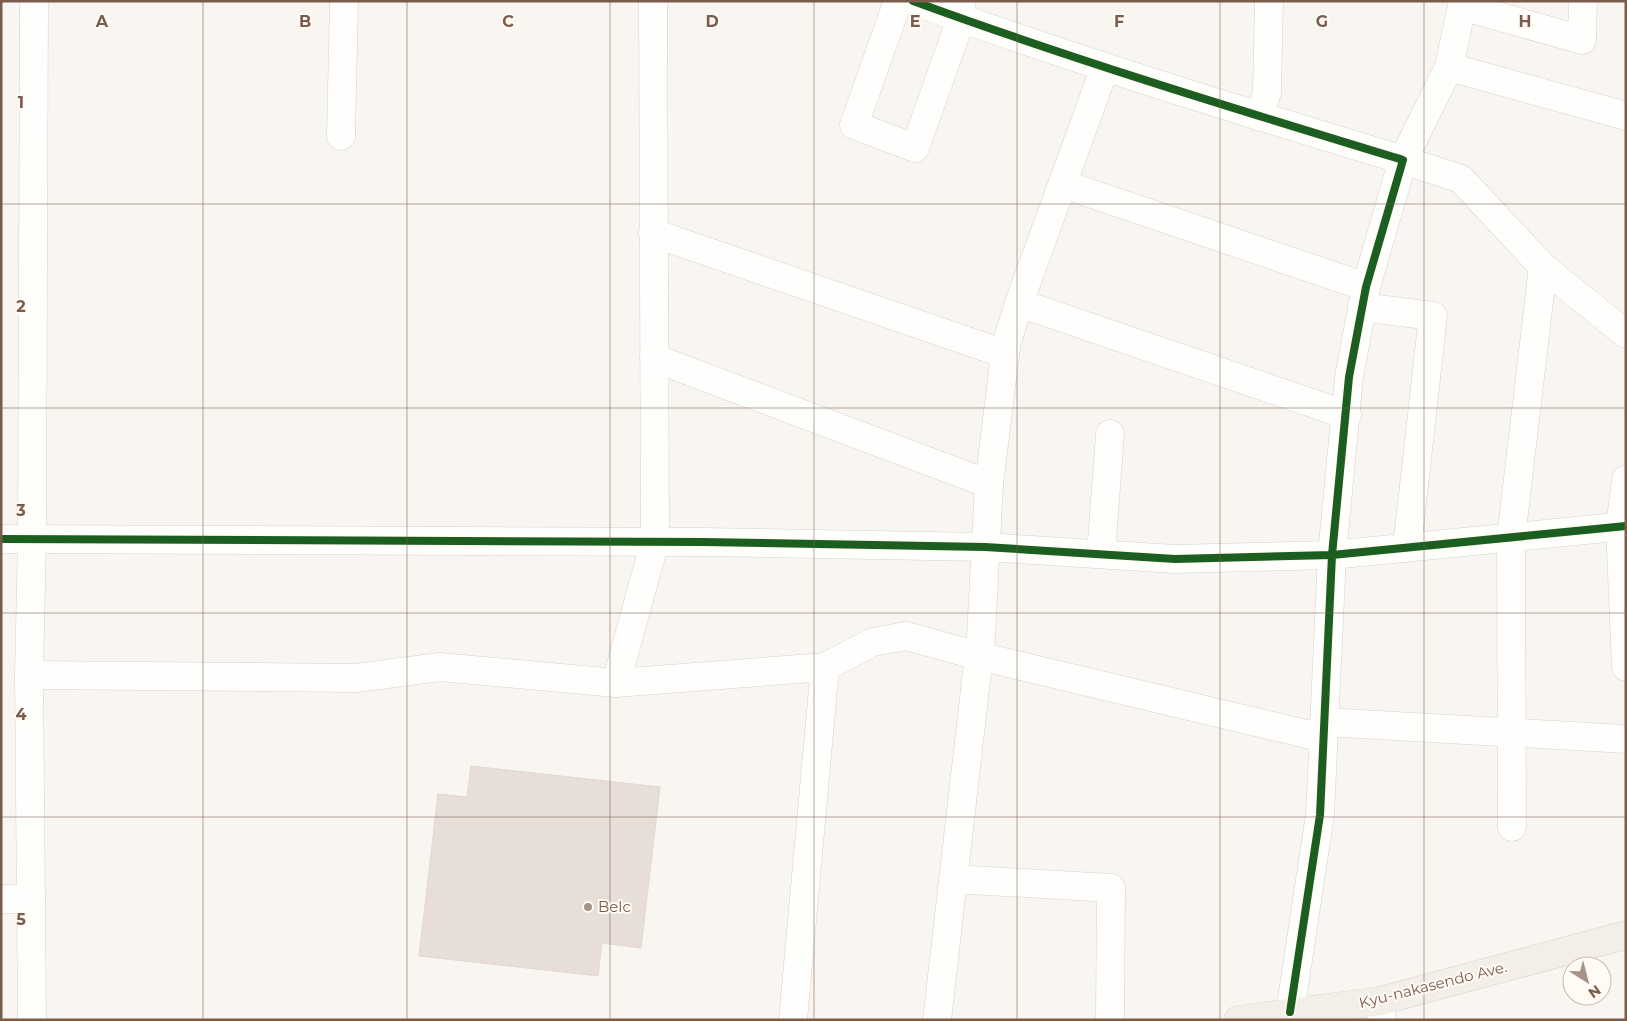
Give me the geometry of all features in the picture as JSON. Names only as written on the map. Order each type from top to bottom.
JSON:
[{"type":"main road","name":"Kyu-nakasendo Ave.","points":[[1238,1020],[1290,1012],[1381,1010],[1626,935]]},
{"type":"street","points":[[32,1020],[29,676],[32,539],[34,1]]},
{"type":"street","points":[[341,136],[344,1]]},
{"type":"street","points":[[616,683],[655,541],[653,1]]},
{"type":"street","points":[[898,1],[854,125],[915,148],[961,10]]},
{"type":"street","points":[[913,1],[961,10],[1105,66],[1461,179],[1543,268],[1626,334]]},
{"type":"street","points":[[1259,116],[1267,92],[1269,1]]},
{"type":"street","points":[[1290,1012],[1320,815],[1332,555],[1347,415],[1349,377],[1364,297],[1403,160],[1449,67],[1462,6],[1582,40],[1582,1]]},
{"type":"street","points":[[936,1020],[979,656],[989,484],[1007,342],[1019,303],[1105,66]]},
{"type":"street","points":[[1449,67],[1626,116]]},
{"type":"street","points":[[1063,184],[1364,297],[1432,316],[1407,548]]},
{"type":"street","points":[[653,232],[1005,354]]},
{"type":"street","points":[[1512,827],[1510,538],[1543,268]]},
{"type":"street","points":[[1019,303],[1347,415]]},
{"type":"street","points":[[654,358],[989,484]]},
{"type":"street","points":[[1101,554],[1110,434]]},
{"type":"street","points":[[1626,479],[1623,527],[1626,667]]},
{"type":"street","points":[[1,539],[655,541],[985,547],[1175,558],[1332,555],[1623,527]]},
{"type":"street","points":[[29,676],[356,678],[440,666],[616,683],[825,667],[873,642],[906,636],[979,656],[1324,730],[1512,732],[1626,739]]},
{"type":"street","points":[[793,1020],[825,667]]},
{"type":"street","points":[[953,879],[1111,888],[1110,1020]]},
{"type":"street","points":[[1,899],[31,899]]},
{"type":"building","points":[[471,766],[660,787],[641,948],[602,943],[598,976],[419,956],[438,794],[467,797]]},
{"type":"cycle path","points":[[913,1],[1096,64],[1403,160],[1366,287],[1349,377],[1332,555],[1320,815],[1290,1012]]},
{"type":"cycle path","points":[[1,539],[703,542],[985,547],[1175,559],[1332,555],[1626,526]]},
{"type":"place","name":"Belc","points":[[588,907]]}]
